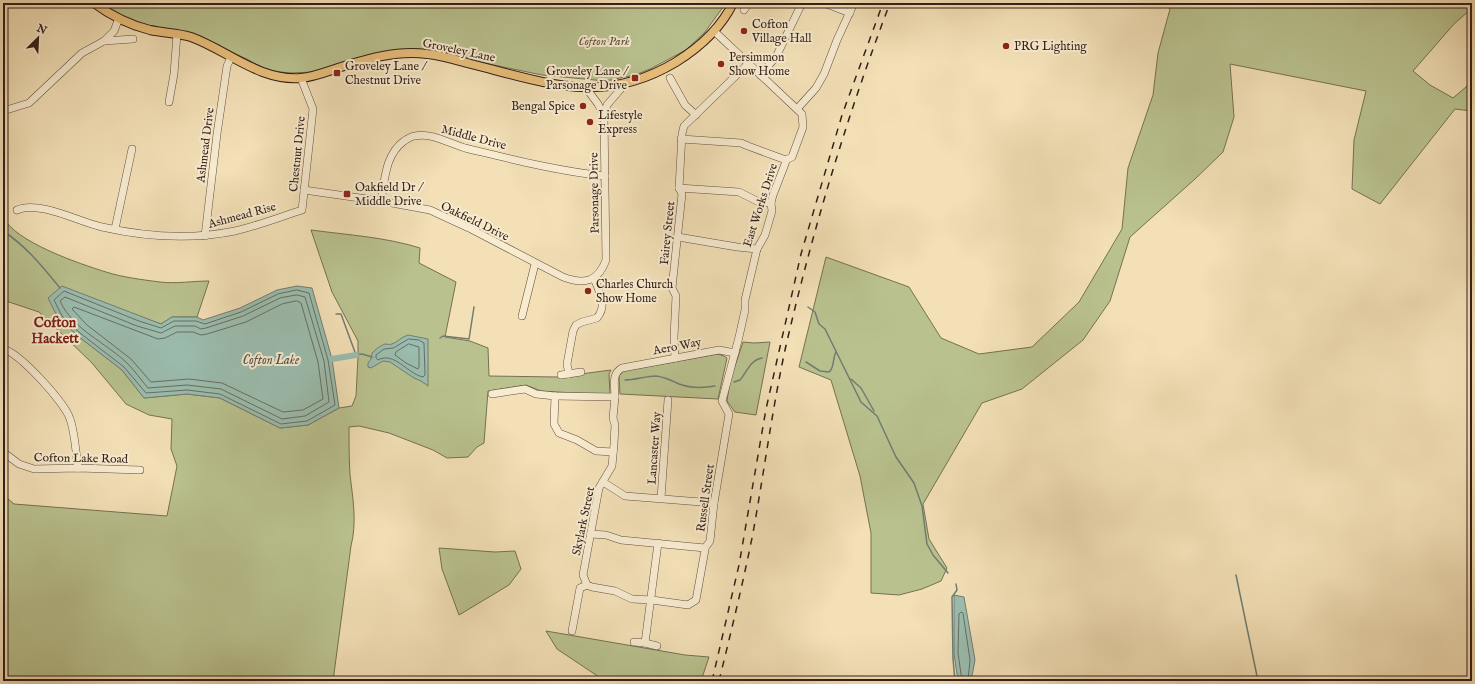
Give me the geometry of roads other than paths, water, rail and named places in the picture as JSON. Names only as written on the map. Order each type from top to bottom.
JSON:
[{"type":"main road","name":"Groveley Lane","points":[[94,3],[105,11],[119,18],[150,30],[177,34],[203,42],[251,68],[286,77],[301,78],[314,76],[376,56],[417,53],[438,56],[541,81],[566,86],[589,88],[626,84],[662,70],[688,54],[714,31],[725,18],[733,3]]},
{"type":"street","points":[[744,10],[749,3]]},
{"type":"street","points":[[760,75],[776,57],[802,3]]},
{"type":"street","points":[[824,3],[850,13]]},
{"type":"street","points":[[714,31],[749,63],[783,98],[797,109],[816,88],[824,74],[837,40],[854,3]]},
{"type":"street","points":[[3,111],[29,103],[82,53],[104,41],[114,31],[119,18]]},
{"type":"street","points":[[169,102],[174,74],[177,34]]},
{"type":"street","points":[[104,41],[133,38]]},
{"type":"street","name":"Ashmead Drive","points":[[206,236],[217,134],[227,66],[231,57]]},
{"type":"street","name":"Fairey Street","points":[[676,358],[674,336],[676,296],[672,288],[682,194],[679,188],[681,139],[684,126],[749,63]]},
{"type":"street","name":"Chestnut Drive","points":[[301,78],[313,109],[302,210]]},
{"type":"street","points":[[670,78],[686,105],[696,115]]},
{"type":"street","name":"Parsonage Drive","points":[[594,278],[603,268],[606,260],[604,116],[610,100],[626,84]]},
{"type":"street","name":"Parsonage Drive","points":[[589,88],[589,92],[598,104],[604,116]]},
{"type":"street","name":"Parsonage Drive","points":[[598,104],[610,100]]},
{"type":"street","name":"East Works Drive","points":[[735,354],[745,310],[744,300],[757,249],[765,235],[772,211],[771,203],[786,160],[792,157],[802,127],[802,114],[797,109]]},
{"type":"street","name":"Middle Drive","points":[[381,201],[387,165],[391,155],[398,146],[415,136],[428,136],[456,145],[536,165],[605,176]]},
{"type":"street","points":[[681,139],[741,142],[786,160]]},
{"type":"street","points":[[115,229],[132,149]]},
{"type":"street","points":[[679,188],[739,192],[759,202],[771,203]]},
{"type":"street","name":"Oakfield Drive","points":[[304,190],[381,201],[430,210],[469,228],[535,264],[574,281],[585,281],[594,278]]},
{"type":"street","name":"Ashmead Rise","points":[[17,210],[23,207],[51,210],[100,227],[141,235],[206,236],[236,231],[302,210]]},
{"type":"street","points":[[678,237],[737,248],[757,249]]},
{"type":"street","points":[[522,316],[535,264]]},
{"type":"street","points":[[569,374],[567,364],[573,331],[576,325],[597,318],[603,306],[603,301],[594,278]]},
{"type":"street","points":[[3,349],[18,356],[65,408],[70,420],[78,468]]},
{"type":"street","name":"Aero Way","points":[[622,368],[720,350],[735,354]]},
{"type":"street","name":"Russell Street","points":[[652,600],[688,604],[696,600],[705,548],[710,541],[714,503],[729,414],[722,400],[735,354]]},
{"type":"street","name":"Skylark Street","points":[[587,585],[583,575],[599,488],[610,470],[613,452],[615,426],[613,418],[615,375],[616,371],[622,368]]},
{"type":"street","points":[[561,375],[581,372]]},
{"type":"street","points":[[492,394],[524,389],[536,394],[556,396],[615,397]]},
{"type":"street","points":[[556,396],[554,424],[559,433],[577,440],[596,451],[613,452]]},
{"type":"street","name":"Lancaster Way","points":[[661,498],[668,400]]},
{"type":"street","name":"Cofton Lake Road","points":[[3,452],[19,464],[34,469],[78,468],[140,470]]},
{"type":"street","points":[[603,482],[625,496],[714,503]]},
{"type":"street","points":[[591,534],[606,535],[621,540],[705,548]]},
{"type":"street","points":[[645,643],[652,600],[658,543]]},
{"type":"street","points":[[572,632],[580,588],[587,585],[592,588],[615,591],[632,600],[652,600]]},
{"type":"street","points":[[634,642],[657,646]]},
{"type":"water","name":"Cofton Lake","points":[[62,286],[161,324],[172,317],[197,317],[203,320],[240,308],[277,290],[297,286],[312,288],[332,359],[339,408],[308,425],[280,428],[220,398],[187,394],[144,398],[122,370],[78,336],[58,318],[48,298]]},
{"type":"water","points":[[408,335],[428,339],[428,386],[390,362],[383,361],[371,368],[368,367],[372,353],[376,349],[385,344],[394,343]]},
{"type":"water","points":[[954,595],[964,597],[975,660],[971,681],[958,681],[954,654]]},
{"type":"waterway","points":[[6,3],[6,26]]},
{"type":"waterway","points":[[3,231],[27,250],[60,288]]},
{"type":"waterway","points":[[440,338],[443,336],[469,339],[474,307]]},
{"type":"waterway","points":[[808,307],[815,312],[819,324],[825,329],[861,402],[877,416],[896,457],[914,483],[922,506],[927,544],[933,555],[948,573]]},
{"type":"waterway","points":[[336,314],[341,314],[356,355],[362,354],[372,357]]},
{"type":"waterway","points":[[806,362],[820,371],[829,372],[832,368],[836,352]]},
{"type":"waterway","points":[[332,359],[356,355]]},
{"type":"waterway","points":[[734,382],[740,380],[754,361],[762,358]]},
{"type":"waterway","points":[[625,380],[656,376],[688,386],[715,386]]},
{"type":"waterway","points":[[851,379],[861,388],[874,411]]},
{"type":"waterway","points":[[1236,575],[1258,681]]},
{"type":"waterway","points":[[955,681],[953,659],[952,597],[957,590],[956,584]]},
{"type":"railway","points":[[712,681],[739,565],[766,409],[801,254],[842,115],[883,3]]},
{"type":"railway","points":[[719,681],[753,533],[785,350],[807,262],[845,131],[890,3]]},
{"type":"place","name":"Cofton Village Hall","points":[[744,31]]},
{"type":"place","name":"PRG Lighting","points":[[1006,46]]},
{"type":"place","name":"Persimmon Show Home","points":[[721,64]]},
{"type":"place","name":"Groveley Lane / Chestnut Drive","points":[[337,73]]},
{"type":"place","name":"Groveley Lane / Parsonage Drive","points":[[635,78]]},
{"type":"place","name":"Bengal Spice","points":[[583,106]]},
{"type":"place","name":"Lifestyle Express","points":[[590,122]]},
{"type":"place","name":"Oakfield Dr / Middle Drive","points":[[347,194]]},
{"type":"place","name":"Charles Church Show Home","points":[[588,291]]},
{"type":"district","name":"Cofton Hackett","points":[[55,330]]},
{"type":"park label","name":"Cofton Park","points":[[604,41]]}]
